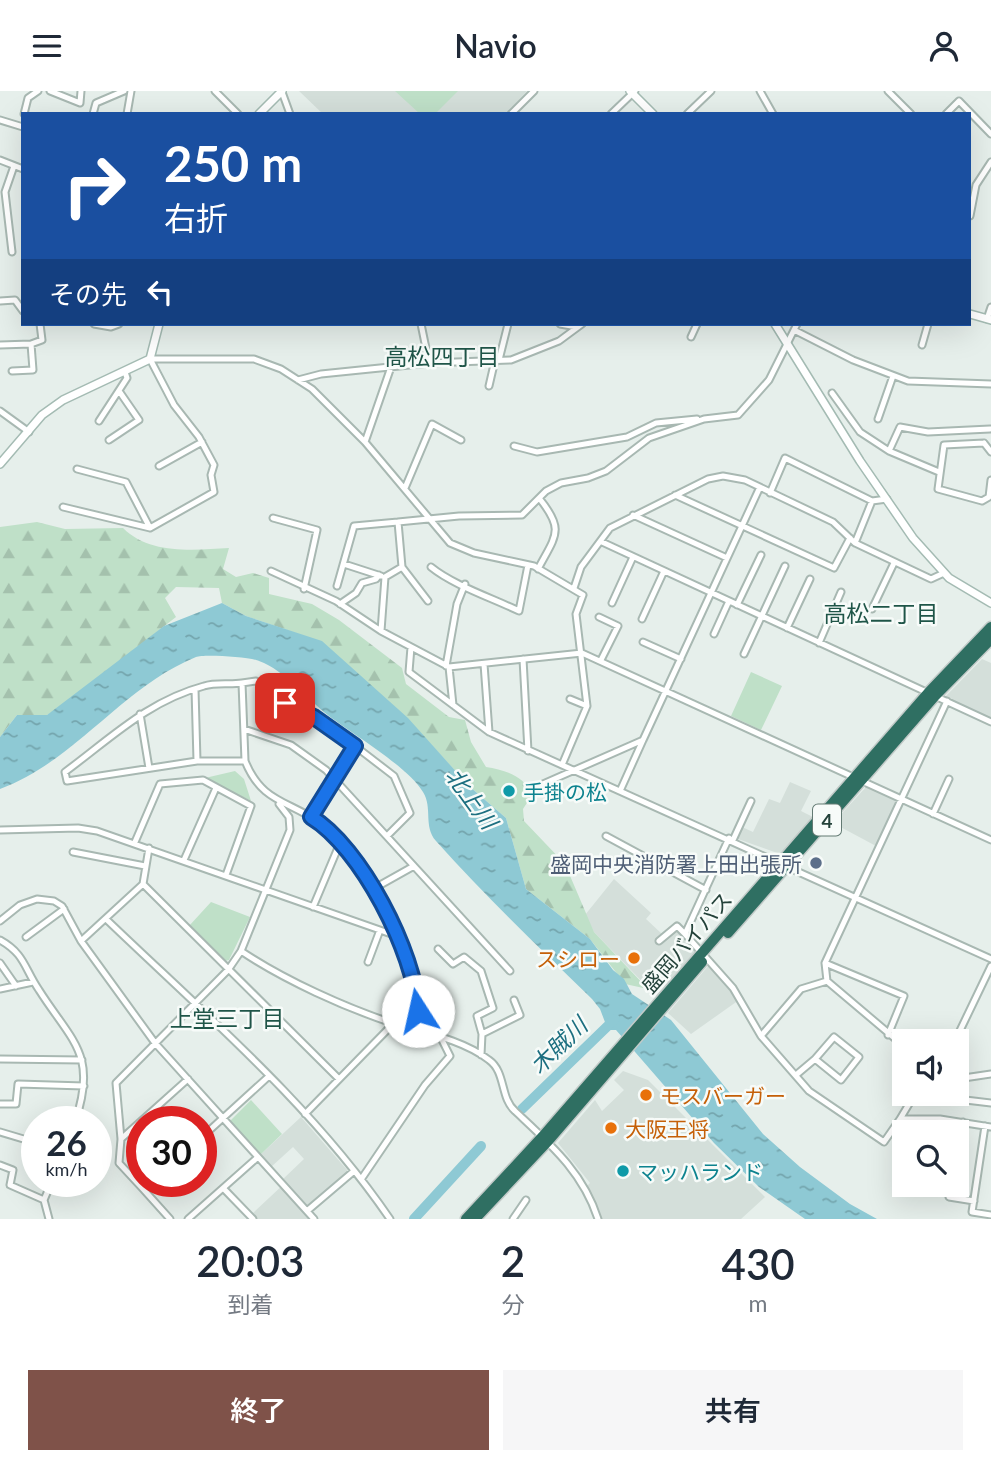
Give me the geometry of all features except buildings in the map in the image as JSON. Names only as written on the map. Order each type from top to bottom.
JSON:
[{"type":"highway","name":"盛岡バイパス","points":[[475,1219],[991,627]]},
{"type":"highway","name":"盛岡バイパス","points":[[931,694],[991,639]]},
{"type":"highway","name":"盛岡バイパス","points":[[466,1219],[546,1138]]},
{"type":"street","points":[[24,112],[28,98],[38,91]]},
{"type":"street","points":[[50,91],[80,103],[81,91]]},
{"type":"street","points":[[94,112],[96,103],[124,91]]},
{"type":"street","points":[[128,112],[131,91]]},
{"type":"street","points":[[215,91],[236,112]]},
{"type":"street","points":[[261,112],[282,91],[289,112]]},
{"type":"street","points":[[513,112],[534,91]]},
{"type":"street","points":[[689,112],[711,91]]},
{"type":"street","points":[[760,91],[772,112]]},
{"type":"street","points":[[888,91],[909,112]]},
{"type":"street","points":[[613,112],[632,92],[651,112]]},
{"type":"street","points":[[948,112],[959,101],[970,112]]},
{"type":"street","points":[[971,113],[991,134]]},
{"type":"street","points":[[0,120],[21,126]]},
{"type":"street","points":[[0,160],[21,168]]},
{"type":"street","points":[[972,193],[990,165]]},
{"type":"street","points":[[12,251],[5,192],[14,166]]},
{"type":"street","points":[[971,179],[976,185]]},
{"type":"street","points":[[0,301],[15,300],[21,308]]},
{"type":"street","points":[[971,314],[989,319],[991,307]]},
{"type":"street","points":[[0,345],[31,344],[43,340],[40,326]]},
{"type":"street","points":[[63,507],[150,528],[214,492],[211,475],[214,465],[202,442],[174,405],[150,359],[158,326]]},
{"type":"street","points":[[421,326],[429,363]]},
{"type":"street","points":[[489,386],[507,326]]},
{"type":"street","points":[[298,381],[321,374],[429,363],[497,360],[536,352],[577,326]]},
{"type":"street","points":[[691,337],[697,326]]},
{"type":"street","points":[[776,326],[913,538],[944,573],[991,603]]},
{"type":"street","points":[[922,345],[927,326]]},
{"type":"street","points":[[514,446],[537,451],[627,437],[646,426],[672,419],[738,415],[748,407],[769,380],[796,327],[893,376],[923,383],[991,384]]},
{"type":"street","points":[[12,371],[33,370],[31,344]]},
{"type":"street","points":[[0,464],[41,415],[63,400],[150,359],[254,359],[281,369],[312,389],[365,442],[450,543],[474,553],[528,565],[583,595],[576,614],[587,706],[562,765]]},
{"type":"street","points":[[365,442],[391,367]]},
{"type":"street","points":[[99,421],[127,378],[125,372]]},
{"type":"street","points":[[878,419],[893,376]]},
{"type":"street","points":[[109,440],[139,420],[119,391]]},
{"type":"street","points":[[832,393],[860,432],[889,451],[939,472]]},
{"type":"street","points":[[0,411],[29,432]]},
{"type":"street","points":[[337,586],[354,526],[459,516],[522,515],[539,498],[561,483],[588,478],[606,471],[649,438],[704,419]]},
{"type":"street","points":[[405,488],[432,424],[461,440]]},
{"type":"street","points":[[889,451],[900,427],[928,432],[990,427],[984,443]]},
{"type":"street","points":[[159,466],[202,442]]},
{"type":"street","points":[[984,443],[991,452]]},
{"type":"street","points":[[984,443],[944,445],[938,489],[982,502],[989,497],[991,480]]},
{"type":"street","points":[[0,449],[10,454]]},
{"type":"street","points":[[770,493],[785,458],[872,501],[887,499]]},
{"type":"street","points":[[77,469],[126,482],[150,528]]},
{"type":"street","points":[[574,588],[581,567],[610,528],[708,479],[723,476],[761,487],[832,522],[853,540],[894,563],[931,579],[944,573]]},
{"type":"street","points":[[620,791],[761,487]]},
{"type":"street","points":[[675,495],[834,568],[853,540],[872,501]]},
{"type":"street","points":[[538,569],[557,533],[556,523],[539,498]]},
{"type":"street","points":[[633,515],[727,558]]},
{"type":"street","points":[[273,518],[317,530],[304,589]]},
{"type":"street","points":[[398,522],[402,567],[428,601]]},
{"type":"street","points":[[602,542],[991,722]]},
{"type":"street","points":[[737,605],[761,555]]},
{"type":"street","points":[[612,603],[633,557]]},
{"type":"street","points":[[872,609],[894,563]]},
{"type":"street","points":[[344,564],[382,576]]},
{"type":"street","points":[[431,567],[448,580],[465,584],[519,611],[528,565]]},
{"type":"street","points":[[744,654],[785,566]]},
{"type":"street","points":[[340,604],[356,593],[362,583],[402,567]]},
{"type":"street","points":[[642,619],[664,571]]},
{"type":"street","points":[[271,572],[340,604],[381,631],[447,666],[582,653],[601,660],[991,840]]},
{"type":"street","points":[[381,631],[382,576]]},
{"type":"street","points":[[787,628],[810,579]]},
{"type":"street","points":[[453,705],[447,666],[457,604],[465,584]]},
{"type":"street","points":[[819,643],[841,592]]},
{"type":"street","points":[[713,634],[729,601]]},
{"type":"street","points":[[599,617],[618,626],[601,660]]},
{"type":"street","points":[[643,642],[681,659]]},
{"type":"street","points":[[411,647],[409,672],[489,732],[731,839],[991,959]]},
{"type":"street","points":[[523,659],[528,751]]},
{"type":"street","points":[[484,664],[489,732]]},
{"type":"street","points":[[245,761],[197,761],[67,781],[65,772],[140,714],[160,702],[206,685],[256,681],[285,703],[314,717],[394,776],[410,813],[387,836]]},
{"type":"street","points":[[126,1171],[119,1163],[121,1139],[116,1083],[228,970],[241,951],[290,830],[285,810],[258,786],[245,761],[242,683]]},
{"type":"street","points":[[195,689],[197,761]]},
{"type":"street","points":[[570,699],[587,706]]},
{"type":"street","points":[[892,1038],[827,981],[825,963],[947,701]]},
{"type":"street","points":[[140,714],[149,768]]},
{"type":"street","points":[[244,729],[291,745],[334,780],[510,971]]},
{"type":"street","points":[[536,787],[643,740]]},
{"type":"street","points":[[311,817],[355,746]]},
{"type":"street","points":[[933,814],[949,779]]},
{"type":"street","points":[[135,842],[160,785],[203,781],[251,806],[226,875]]},
{"type":"street","points":[[184,860],[216,788]]},
{"type":"street","points":[[272,798],[311,817],[340,843],[386,907],[417,994],[416,1029]]},
{"type":"street","points":[[685,934],[751,801]]},
{"type":"street","points":[[0,830],[78,828],[135,842],[397,936]]},
{"type":"street","points":[[606,836],[706,890]]},
{"type":"street","points":[[313,907],[340,843]]},
{"type":"street","points":[[81,941],[107,920],[142,884],[149,848]]},
{"type":"street","points":[[73,852],[145,866]]},
{"type":"street","points":[[373,889],[414,866]]},
{"type":"street","points":[[142,884],[339,1079]]},
{"type":"street","points":[[0,921],[20,905],[37,899],[54,901],[64,909],[81,941],[155,1043],[314,1219]]},
{"type":"street","points":[[26,937],[64,909]]},
{"type":"street","points":[[107,920],[305,1114],[362,1178],[390,1219]]},
{"type":"street","points":[[659,941],[677,926],[743,1002],[761,1036],[809,1091],[838,1114],[884,1142],[908,1106]]},
{"type":"street","points":[[368,962],[380,930]]},
{"type":"street","points":[[0,940],[20,953],[33,982],[76,1041],[82,1060],[84,1086],[79,1106]]},
{"type":"street","points":[[438,949],[453,964],[464,957],[481,971],[494,1008],[477,1016],[482,1034],[481,1055]]},
{"type":"street","points":[[241,951],[277,972],[394,1023],[440,1037],[481,1055],[495,1065],[510,1107],[546,1138],[584,1185],[598,1219]]},
{"type":"street","points":[[0,963],[16,986]]},
{"type":"street","points":[[825,963],[904,996],[888,1035]]},
{"type":"street","points":[[961,1029],[991,966]]},
{"type":"street","points":[[761,1036],[801,989],[827,981]]},
{"type":"street","points":[[0,989],[33,982]]},
{"type":"street","points":[[482,1034],[520,1015],[514,1000]]},
{"type":"street","points":[[305,1114],[394,1023]]},
{"type":"street","points":[[362,1178],[425,1085],[447,1062],[450,1056],[440,1037]]},
{"type":"street","points":[[796,1075],[815,1059],[834,1037],[859,1056],[841,1080],[815,1059]]},
{"type":"street","points":[[0,1059],[82,1060]]},
{"type":"street","points":[[969,1077],[991,1074]]},
{"type":"street","points":[[217,1124],[268,1077]]},
{"type":"street","points":[[121,1139],[188,1079]]},
{"type":"street","points":[[0,1104],[16,1104],[18,1084],[84,1086]]},
{"type":"street","points":[[969,1100],[991,1103]]},
{"type":"street","points":[[900,1119],[948,1120]]},
{"type":"street","points":[[969,1123],[988,1126],[972,1212],[991,1215]]},
{"type":"street","points":[[0,1132],[21,1138]]},
{"type":"street","points":[[188,1219],[258,1157]]},
{"type":"street","points":[[0,1165],[13,1170],[10,1185],[44,1200]]},
{"type":"street","points":[[307,1211],[354,1171]]},
{"type":"street","points":[[223,1188],[248,1217]]},
{"type":"street","points":[[45,1197],[49,1219]]},
{"type":"street","points":[[150,1197],[170,1219]]},
{"type":"street","points":[[950,1197],[974,1201]]},
{"type":"street","points":[[513,1219],[526,1199]]},
{"type":"shaded area","points":[[299,91],[527,91],[508,112],[321,112]]},
{"type":"shaded area","points":[[982,659],[991,663],[991,719],[945,697]]},
{"type":"shaded area","points":[[790,782],[811,791],[801,811],[813,817],[780,854],[738,839],[742,827],[753,832],[769,799],[780,803]]},
{"type":"shaded area","points":[[866,787],[897,799],[876,846],[833,823]]},
{"type":"shaded area","points":[[614,879],[651,913],[646,919],[662,934],[656,941],[661,945],[677,930],[696,952],[657,997],[594,932],[585,915]]},
{"type":"shaded area","points":[[709,965],[739,1000],[691,1034],[668,1013]]},
{"type":"shaded area","points":[[623,1071],[648,1080],[765,1197],[741,1219],[601,1219],[587,1186],[590,1183],[558,1143],[595,1100],[602,1111],[624,1090],[614,1080]]},
{"type":"shaded area","points":[[301,1117],[348,1171],[303,1211],[310,1219],[257,1219],[252,1214],[285,1183],[282,1180],[304,1159],[293,1147],[271,1167],[260,1155]]},
{"type":"green space","points":[[395,91],[458,91],[437,112],[418,112]]},
{"type":"green space","points":[[37,522],[65,529],[123,528],[146,543],[173,549],[229,548],[223,569],[236,577],[253,573],[269,578],[269,594],[312,604],[339,620],[402,668],[406,684],[449,717],[465,720],[471,742],[486,767],[514,775],[529,788],[532,795],[523,809],[524,821],[565,864],[594,932],[648,989],[625,984],[590,939],[526,889],[506,818],[469,786],[407,718],[322,642],[246,616],[222,603],[219,588],[176,587],[165,598],[176,617],[62,706],[47,715],[17,715],[0,737],[0,527]]},
{"type":"green space","points":[[751,672],[782,686],[761,730],[731,716]]},
{"type":"green space","points":[[235,771],[244,779],[251,801],[205,778]]},
{"type":"green space","points":[[211,902],[250,917],[229,960],[225,961],[189,926]]},
{"type":"green space","points":[[251,1100],[282,1134],[260,1155],[230,1121]]},
{"type":"water","name":"北上川","points":[[222,603],[246,616],[322,641],[408,718],[469,786],[506,818],[526,889],[590,939],[613,970],[624,979],[632,994],[671,1020],[763,1134],[800,1167],[850,1204],[877,1219],[805,1219],[759,1187],[714,1143],[616,1030],[608,1030],[600,1009],[592,999],[493,902],[436,841],[430,829],[426,798],[416,782],[329,716],[278,671],[259,661],[201,656],[169,670],[53,760],[0,789],[0,737],[17,715],[47,715],[164,626]]},
{"type":"waterway","name":"木賊川","points":[[522,1109],[615,1019]]},
{"type":"waterway","name":"木賊川","points":[[414,1219],[481,1146]]},
{"type":"place","name":"手掛の松","points":[[509,791]]},
{"type":"place","name":"盛岡中央消防署上田出張所","points":[[816,863]]},
{"type":"place","name":"スシロー","points":[[634,958]]},
{"type":"place","name":"モスバーガー","points":[[646,1095]]},
{"type":"place","name":"大阪王将","points":[[611,1128]]},
{"type":"place","name":"マッハランド","points":[[623,1171]]},
{"type":"district","name":"高松四丁目","points":[[442,356]]},
{"type":"district","name":"高松二丁目","points":[[881,613]]},
{"type":"district","name":"上堂三丁目","points":[[227,1018]]},
{"type":"route","points":[[285,703],[314,717],[355,746],[311,817],[335,837],[386,907],[417,994],[418,1011]]}]
